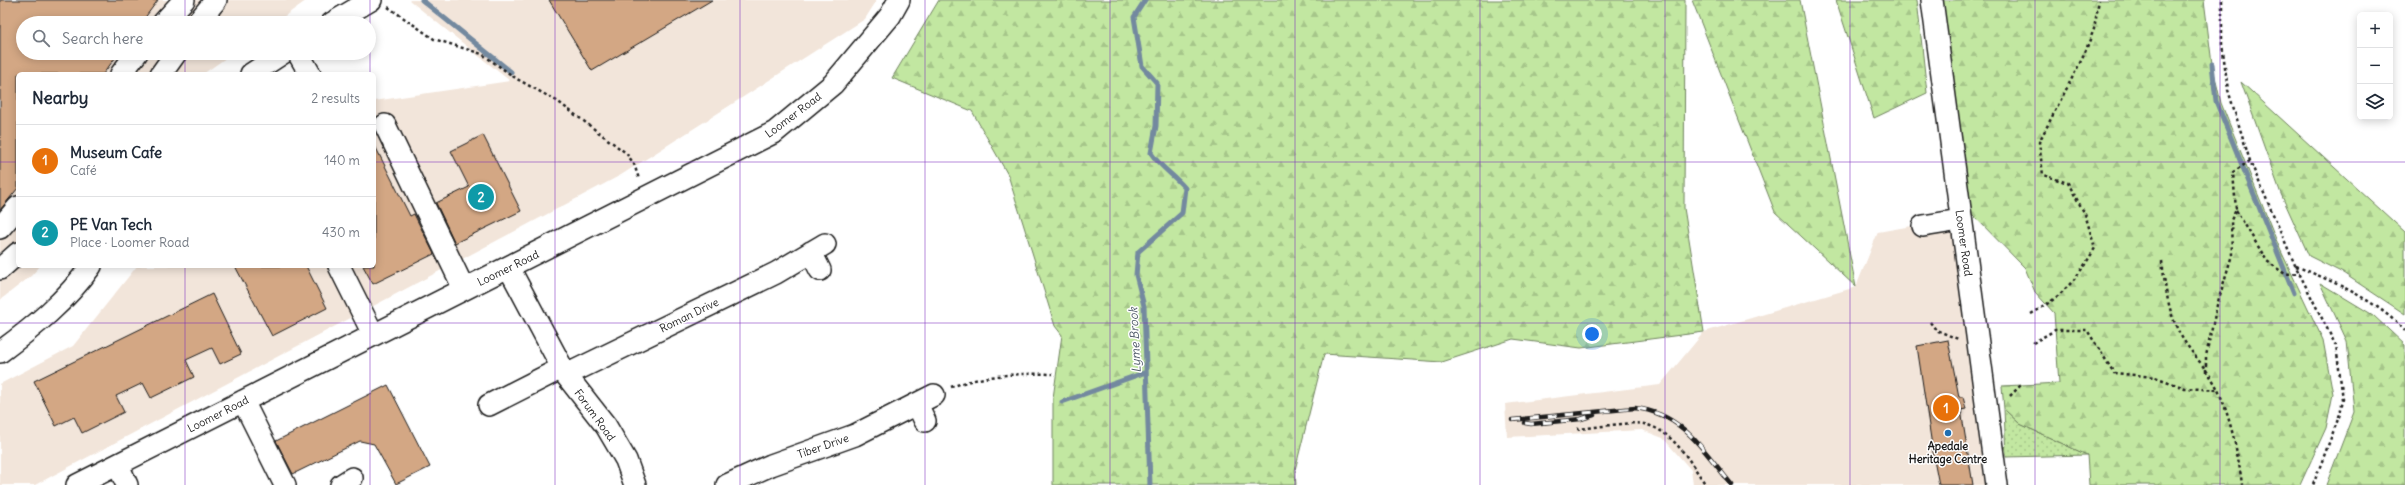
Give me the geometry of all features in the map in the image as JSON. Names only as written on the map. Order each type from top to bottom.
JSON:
[{"type":"street","points":[[170,16],[184,0]]},
{"type":"street","points":[[203,16],[216,0]]},
{"type":"street","name":"Loomer Road","points":[[77,485],[373,334],[646,199],[774,132],[833,84],[890,16],[899,0]]},
{"type":"street","name":"Loomer Road","points":[[1932,0],[1960,220],[1997,485]]},
{"type":"street","points":[[347,16],[378,2]]},
{"type":"street","points":[[123,72],[132,60]]},
{"type":"street","points":[[162,72],[171,60]]},
{"type":"street","points":[[254,72],[272,60]]},
{"type":"street","points":[[302,60],[309,72]]},
{"type":"street","points":[[385,125],[464,289]]},
{"type":"street","points":[[0,228],[16,209]]},
{"type":"street","points":[[1923,226],[1960,220]]},
{"type":"street","points":[[0,269],[16,255]]},
{"type":"street","name":"Roman Drive","points":[[564,372],[776,273],[819,255]]},
{"type":"street","points":[[0,352],[37,324],[78,283],[89,268]]},
{"type":"street","points":[[339,268],[373,334]]},
{"type":"street","name":"Forum Road","points":[[509,268],[564,372],[606,426],[626,460],[635,485]]},
{"type":"street","points":[[489,405],[564,372]]},
{"type":"street","points":[[243,401],[286,485]]},
{"type":"street","name":"Tiber Drive","points":[[727,485],[771,465],[855,435],[925,407]]},
{"type":"street","points":[[118,465],[127,485]]},
{"type":"path","points":[[2031,314],[2052,301],[2079,276],[2095,248],[2085,214],[2068,183],[2043,175],[2039,142],[2084,55],[2094,29],[2099,0]]},
{"type":"path","points":[[2222,0],[2222,44],[2228,90],[2250,161],[2295,265],[2300,272],[2336,346],[2342,399],[2336,428],[2313,485]]},
{"type":"path","points":[[378,2],[434,39],[482,54],[517,78],[557,101],[626,153],[634,164],[646,199]]},
{"type":"path","points":[[2250,161],[2233,172],[2236,210],[2268,261],[2286,273],[2300,272]]},
{"type":"path","points":[[2206,372],[2206,356],[2217,305],[2232,255],[2231,220],[2236,210]]},
{"type":"path","points":[[2162,261],[2165,291],[2170,310],[2180,334],[2218,390],[2228,422],[2242,485]]},
{"type":"path","points":[[2295,265],[2353,290],[2394,319],[2405,331]]},
{"type":"path","points":[[1930,322],[1936,330],[1960,340]]},
{"type":"path","points":[[2033,343],[2055,330],[2087,330],[2114,373],[2155,377],[2185,388],[2218,390]]},
{"type":"path","points":[[925,407],[974,379],[1028,373],[1053,374]]},
{"type":"path","points":[[2010,396],[2020,385]]},
{"type":"path","points":[[1577,429],[1643,424],[1659,429],[1674,441],[1706,485]]},
{"type":"shaded area","points":[[0,0],[307,0],[285,16],[16,16],[16,60],[223,60],[206,72],[16,72],[16,268],[38,268],[31,276],[0,300]]},
{"type":"shaded area","points":[[409,0],[877,0],[865,19],[621,175],[35,485],[0,485],[0,384],[73,346],[135,268],[376,268],[376,101],[510,81]]},
{"type":"shaded area","points":[[1951,223],[1966,318],[1987,485],[1693,485],[1691,470],[1663,438],[1642,430],[1507,437],[1505,404],[1660,385],[1704,332],[1856,287],[1878,232],[1923,224]]},
{"type":"green space","points":[[939,0],[1685,0],[1684,208],[1704,332],[1581,348],[1513,339],[1442,362],[1324,354],[1295,470],[1296,485],[1053,485],[1053,398],[1062,335],[1055,326],[1008,175],[972,111],[892,78]]},
{"type":"green space","points":[[1692,0],[1800,0],[1856,287],[1775,212]]},
{"type":"green space","points":[[1836,0],[1917,0],[1927,93],[1874,118]]},
{"type":"green space","points":[[1941,0],[2204,0],[2212,64],[2221,103],[2280,249],[2323,340],[2333,394],[2326,428],[2300,485],[2089,485],[2087,455],[2020,424],[2004,409],[2002,386],[2059,383],[2054,313],[2035,292],[2025,268],[1972,214]]},
{"type":"green space","points":[[2241,82],[2405,232],[2405,314],[2343,273],[2309,256],[2281,194]]},
{"type":"green space","points":[[2320,283],[2373,315],[2405,345],[2405,485],[2326,485],[2354,412],[2347,341]]},
{"type":"green space","points":[[2004,409],[2020,424],[2087,455],[2006,457]]},
{"type":"building","points":[[0,0],[158,0],[146,16],[16,16],[16,60],[114,60],[105,72],[16,72],[16,190],[0,210]]},
{"type":"building","points":[[549,0],[712,0],[592,71]]},
{"type":"building","points":[[483,135],[521,211],[455,243],[436,203],[469,187],[451,151]]},
{"type":"building","points":[[376,148],[410,216],[414,214],[434,254],[373,284],[364,268],[376,268]]},
{"type":"building","points":[[236,268],[307,268],[327,308],[272,336]]},
{"type":"building","points":[[212,294],[241,354],[220,364],[212,348],[186,360],[194,377],[151,398],[143,383],[116,396],[124,412],[82,433],[74,417],[56,426],[34,381]]},
{"type":"building","name":"Apedale Heritage Centre","points":[[1948,340],[1959,397],[1963,397],[1966,409],[1961,410],[1973,485],[1939,485],[1934,459],[1917,346]]},
{"type":"building","points":[[388,385],[430,467],[396,484],[374,444],[360,441],[293,474],[276,441]]},
{"type":"waterway","points":[[422,0],[511,72]]},
{"type":"waterway","name":"Lyme Brook","points":[[1145,0],[1134,17],[1142,66],[1157,83],[1156,126],[1151,153],[1159,163],[1185,188],[1182,213],[1138,252],[1136,275],[1144,306],[1150,485]]},
{"type":"waterway","points":[[2212,64],[2216,101],[2294,293]]},
{"type":"waterway","points":[[1062,402],[1146,372]]},
{"type":"railway","points":[[1512,420],[1635,408],[1652,411],[1666,417],[1691,436],[1732,485]]},
{"type":"railway","points":[[1525,423],[1531,424],[1581,419],[1594,415]]},
{"type":"place","name":"PE Van Tech","points":[[481,197]]},
{"type":"place","name":"Museum Cafe","points":[[1946,408]]},
{"type":"place","name":"Apedale Heritage Centre","points":[[1948,433]]}]
